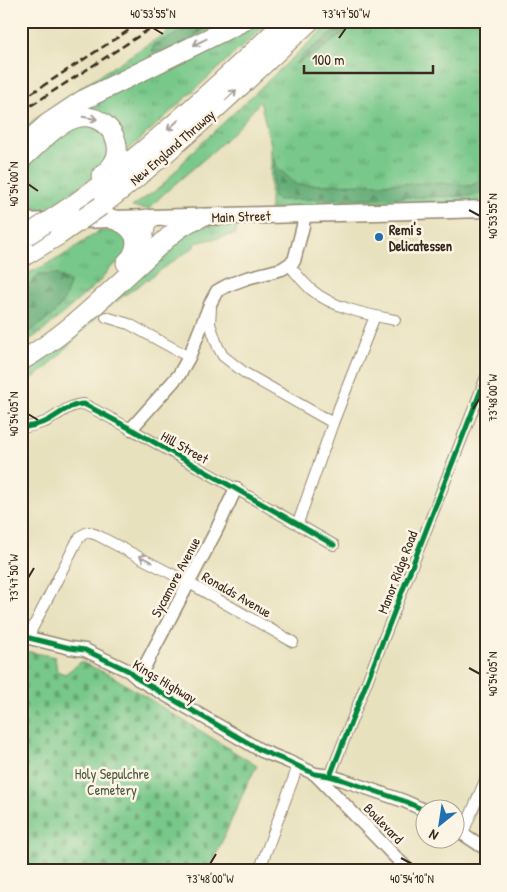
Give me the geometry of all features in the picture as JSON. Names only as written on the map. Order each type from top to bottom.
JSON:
[{"type":"highway","points":[[21,147],[47,124],[82,100],[244,21]]},
{"type":"highway","name":"New England Thruway","points":[[24,244],[150,146],[286,21]]},
{"type":"highway","name":"New England Thruway","points":[[24,244],[59,235],[106,213],[142,174],[310,21]]},
{"type":"highway","points":[[21,160],[70,120],[79,117],[89,117],[104,122],[115,136],[117,147],[115,159],[109,169],[90,185],[73,205]]},
{"type":"highway","points":[[106,213],[129,227],[135,235],[137,260]]},
{"type":"highway","points":[[21,350],[64,319],[178,229],[200,218]]},
{"type":"highway","points":[[21,361],[70,326],[137,260],[138,250],[152,219]]},
{"type":"main road","name":"Main Street","points":[[24,244],[106,213],[152,219],[486,209]]},
{"type":"street","points":[[131,429],[179,375],[217,291],[228,285],[282,269],[289,265],[296,255],[304,214]]},
{"type":"street","points":[[289,265],[312,291],[323,298],[375,316],[395,320]]},
{"type":"street","points":[[211,302],[210,324],[223,356],[245,373],[333,423]]},
{"type":"street","points":[[298,524],[333,423],[375,316]]},
{"type":"street","points":[[106,317],[129,324],[189,356]]},
{"type":"street","points":[[194,343],[206,342],[218,347]]},
{"type":"street","name":"Manor Ridge Road","points":[[330,776],[486,377]]},
{"type":"street","name":"Hill Street","points":[[21,428],[45,421],[78,404],[84,404],[334,544]]},
{"type":"street","name":"Sycamore Avenue","points":[[138,679],[216,531],[236,488]]},
{"type":"street","name":"Ronalds Avenue","points":[[24,637],[77,541],[88,532],[105,538],[189,583],[293,642]]},
{"type":"street","name":"Kings Highway","points":[[24,637],[85,650],[129,671],[138,679],[262,751],[315,774]]},
{"type":"street","points":[[259,871],[298,766]]},
{"type":"street","points":[[315,774],[330,776],[414,806]]},
{"type":"street","name":"Boulevard","points":[[315,774],[409,871]]},
{"type":"street","points":[[464,820],[486,778]]},
{"type":"street","points":[[464,834],[486,849]]},
{"type":"green space","points":[[185,21],[231,21],[21,136],[21,129],[89,82]]},
{"type":"green space","points":[[197,21],[214,21],[201,32],[177,47],[160,52],[152,52],[154,44],[171,37]]},
{"type":"green space","points":[[257,21],[270,21],[123,155],[78,109]]},
{"type":"green space","points":[[332,21],[486,21],[486,174],[478,208],[270,210],[271,145],[260,101],[226,139],[149,209],[132,207],[162,186],[192,152]]},
{"type":"green space","points":[[348,21],[360,21],[318,52],[295,64],[303,55]]},
{"type":"green space","points":[[84,123],[93,127],[107,140],[111,149],[105,163],[94,176],[45,209],[21,211],[21,169],[64,132]]},
{"type":"green space","points":[[486,158],[486,174],[481,193],[470,196],[277,200],[273,197],[274,159],[278,168],[297,185],[442,183],[470,186],[479,181],[482,163]]},
{"type":"green space","points":[[237,225],[236,234],[195,243],[194,247],[106,308],[47,368],[21,386],[21,368],[190,227]]},
{"type":"green space","points":[[99,231],[126,232],[128,254],[108,270],[101,280],[43,331],[21,345],[21,277],[61,257]]},
{"type":"green space","points":[[56,274],[69,283],[63,302],[52,315],[21,337],[21,292],[39,275]]},
{"type":"green space","name":"Holy Sepulchre Cemetery","points":[[21,650],[55,657],[57,671],[65,674],[81,662],[112,676],[257,766],[248,782],[209,871],[21,871]]},
{"type":"railway","points":[[21,100],[143,21]]},
{"type":"railway","points":[[21,112],[162,21]]},
{"type":"cycle path","points":[[330,776],[486,377]]},
{"type":"cycle path","points":[[21,428],[45,422],[68,408],[84,404],[334,545]]},
{"type":"cycle path","points":[[21,636],[85,650],[129,671],[138,679],[262,751],[315,774],[343,780],[414,806]]},
{"type":"place","name":"Remi's Delicatessen","points":[[379,237]]}]
